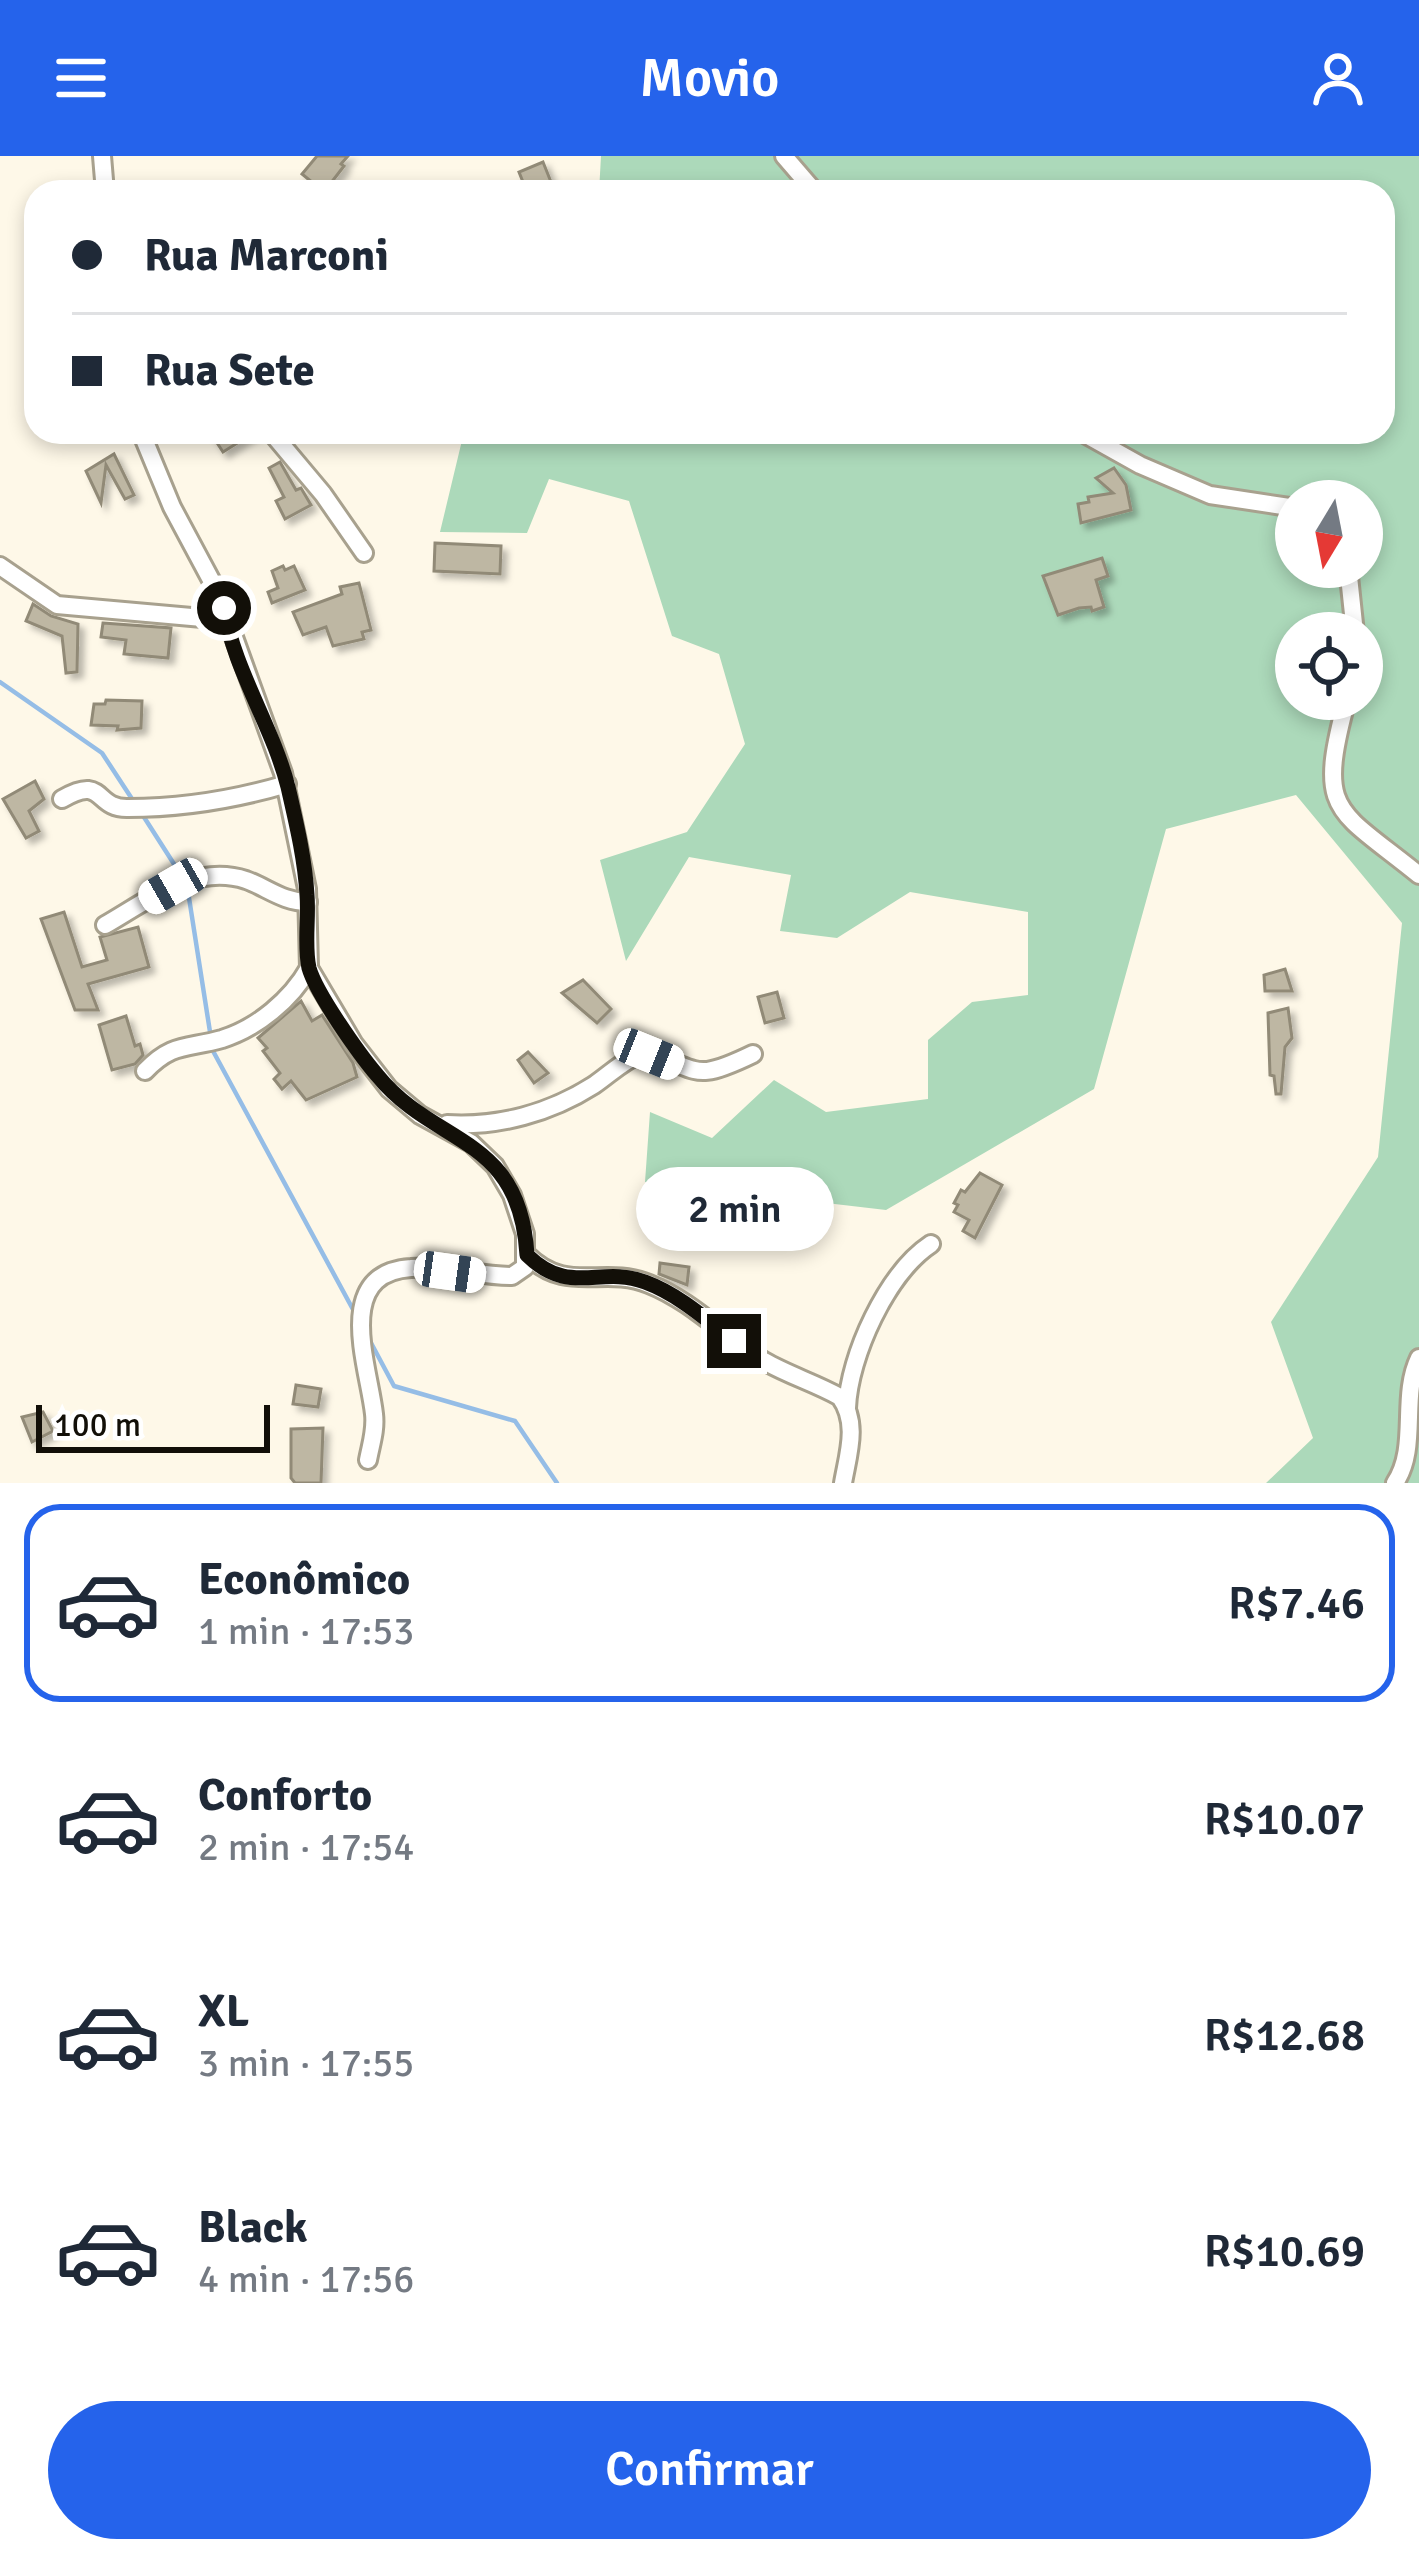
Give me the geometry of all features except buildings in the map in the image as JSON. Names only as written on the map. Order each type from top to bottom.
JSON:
[{"type":"street","points":[[784,156],[804,180]]},
{"type":"street","points":[[146,444],[172,507],[218,593],[287,784],[308,902],[309,968],[375,1073],[401,1100],[471,1143],[495,1166],[526,1234],[525,1267],[512,1276],[415,1267],[387,1274],[374,1283],[358,1321],[375,1430],[368,1460]]},
{"type":"street","points":[[281,444],[364,553]]},
{"type":"street","points":[[1102,444],[1210,494],[1275,505]]},
{"type":"street","points":[[0,566],[57,605],[225,620]]},
{"type":"street","points":[[1341,720],[1333,751],[1337,802],[1358,830],[1419,875]]},
{"type":"street","points":[[62,799],[84,788],[97,790],[118,808],[201,806],[287,784]]},
{"type":"street","points":[[105,925],[173,886],[208,876],[242,879],[284,899],[308,902]]},
{"type":"street","points":[[145,1070],[176,1047],[220,1040],[258,1020],[293,992],[309,968]]},
{"type":"street","points":[[440,1124],[488,1124],[542,1111],[642,1053],[702,1073],[715,1073],[753,1054]]},
{"type":"street","points":[[843,1483],[851,1433],[850,1382],[865,1336],[905,1268],[931,1244]]},
{"type":"street","points":[[527,1255],[551,1275],[628,1277],[659,1288],[768,1364],[827,1390],[848,1408]]},
{"type":"street","points":[[1395,1483],[1405,1467],[1410,1386],[1419,1358]]},
{"type":"green space","points":[[601,156],[1419,156],[1419,1483],[1266,1483],[1313,1438],[1271,1322],[1378,1157],[1402,923],[1296,795],[1166,829],[1094,1089],[886,1210],[645,1182],[650,1112],[712,1138],[774,1080],[826,1112],[928,1099],[928,1040],[972,1002],[1028,995],[1028,912],[910,892],[837,938],[780,931],[791,875],[689,857],[626,961],[600,860],[687,832],[745,744],[719,654],[672,636],[629,501],[549,479],[527,533],[440,532],[461,444],[1395,444],[1395,180],[600,180]]},
{"type":"waterway","points":[[0,682],[102,753],[136,805]]},
{"type":"waterway","points":[[142,814],[181,875]]},
{"type":"waterway","points":[[187,885],[213,1051],[356,1315]]},
{"type":"waterway","points":[[370,1341],[394,1386],[515,1421],[557,1483]]},
{"type":"route","points":[[224,608],[287,784],[307,889],[309,968],[354,1044],[389,1089],[420,1114],[471,1143],[495,1166],[512,1195],[526,1234],[527,1255],[542,1270],[565,1277],[628,1277],[645,1282],[734,1341]]}]
